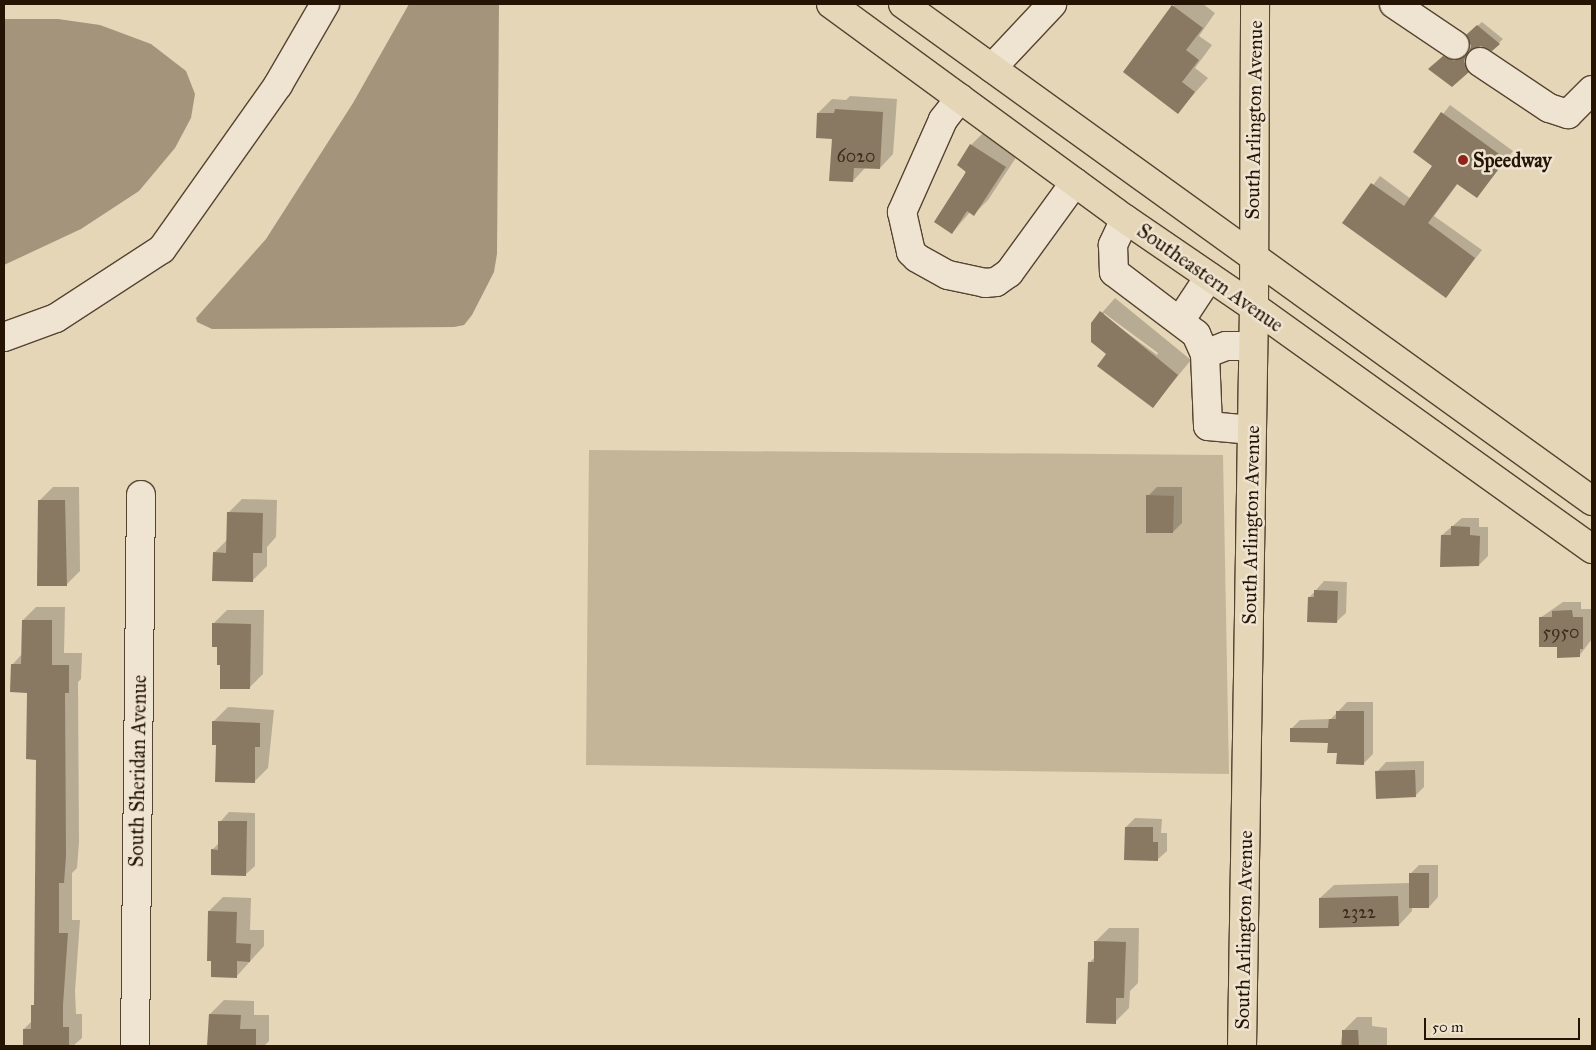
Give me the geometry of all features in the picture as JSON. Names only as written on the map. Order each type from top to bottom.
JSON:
[{"type":"main road","name":"Southeastern Avenue","points":[[831,4],[1125,219],[1254,307],[1592,549]]},
{"type":"main road","name":"Southeastern Avenue","points":[[903,4],[1592,501]]},
{"type":"main road","name":"South Arlington Avenue","points":[[1242,1046],[1254,307],[1252,257],[1255,4]]},
{"type":"street","points":[[4,337],[56,318],[162,248],[278,85],[325,4]]},
{"type":"street","points":[[1394,4],[1455,45]]},
{"type":"street","points":[[992,68],[1039,8]]},
{"type":"street","points":[[1480,62],[1549,108],[1568,114],[1592,90]]},
{"type":"street","points":[[960,98],[943,120],[902,212],[911,252],[917,258],[948,275],[984,283],[996,282],[1009,273],[1075,182]]},
{"type":"street","points":[[1125,219],[1113,245],[1114,272],[1196,334],[1205,354],[1208,426],[1252,430]]},
{"type":"street","points":[[1180,321],[1210,276]]},
{"type":"street","points":[[1205,354],[1226,346],[1253,346]]},
{"type":"street","name":"South Sheridan Avenue","points":[[135,1046],[141,495]]},
{"type":"shaded area","points":[[409,4],[499,4],[497,254],[494,272],[472,315],[464,325],[454,327],[212,329],[197,322],[196,318],[266,239],[353,103]]},
{"type":"shaded area","points":[[4,19],[58,19],[100,25],[151,44],[186,71],[195,94],[191,118],[175,148],[139,191],[81,229],[4,265]]},
{"type":"shaded area","points":[[589,450],[1223,455],[1229,774],[586,765]]},
{"type":"building","points":[[1172,5],[1203,28],[1186,50],[1199,60],[1182,82],[1195,92],[1178,114],[1123,72]]},
{"type":"building","points":[[1477,25],[1500,44],[1492,51],[1481,46],[1469,52],[1471,46],[1466,35]]},
{"type":"building","points":[[1466,55],[1464,61],[1469,72],[1452,87],[1428,69],[1443,56],[1454,61]]},
{"type":"building","points":[[835,109],[883,112],[880,169],[854,168],[853,182],[829,181],[832,139],[816,138],[817,113],[834,113]]},
{"type":"building","points":[[1441,112],[1506,159],[1477,198],[1457,184],[1428,223],[1475,258],[1446,298],[1342,223],[1371,183],[1404,206],[1432,166],[1413,152]]},
{"type":"building","points":[[970,144],[1006,167],[974,216],[967,211],[952,234],[934,222],[966,172],[957,165]]},
{"type":"building","points":[[1100,311],[1178,375],[1153,408],[1097,366],[1106,354],[1091,342],[1091,323]]},
{"type":"building","points":[[1146,495],[1174,496],[1173,533],[1146,533]]},
{"type":"building","points":[[38,500],[65,500],[67,586],[37,586]]},
{"type":"building","points":[[227,512],[263,513],[262,553],[253,553],[253,582],[212,581],[213,552],[226,553]]},
{"type":"building","points":[[1451,526],[1470,527],[1470,535],[1480,536],[1479,566],[1440,567],[1441,535],[1451,535]]},
{"type":"building","points":[[1314,590],[1338,591],[1337,623],[1307,622],[1308,597],[1314,597]]},
{"type":"building","points":[[1572,610],[1573,617],[1583,617],[1583,649],[1580,649],[1580,657],[1557,658],[1557,647],[1539,647],[1539,617],[1552,617],[1552,611]]},
{"type":"building","points":[[22,620],[52,620],[52,665],[69,665],[69,693],[65,693],[66,856],[64,883],[59,883],[59,933],[68,933],[63,1027],[69,1027],[69,1046],[23,1046],[23,1029],[31,1029],[31,1005],[34,1005],[36,760],[26,759],[27,693],[10,692],[11,664],[21,664]]},
{"type":"building","points":[[212,623],[251,624],[250,689],[220,689],[220,665],[217,665],[217,647],[212,647]]},
{"type":"building","points":[[1336,711],[1364,711],[1364,765],[1336,764],[1337,753],[1327,753],[1328,743],[1290,742],[1290,728],[1328,728],[1329,719],[1336,719]]},
{"type":"building","points":[[212,721],[260,723],[260,747],[255,747],[255,783],[215,782],[216,745],[212,745]]},
{"type":"building","points":[[1415,770],[1416,797],[1376,799],[1375,771]]},
{"type":"building","points":[[218,821],[247,821],[246,876],[211,875],[211,849],[218,850]]},
{"type":"building","points":[[1125,827],[1153,827],[1153,842],[1158,842],[1158,861],[1124,860]]},
{"type":"building","points":[[1409,873],[1429,873],[1429,908],[1409,908]]},
{"type":"building","points":[[1398,896],[1399,926],[1319,928],[1319,898]]},
{"type":"building","points":[[208,911],[237,912],[236,943],[251,944],[250,962],[237,961],[237,978],[211,977],[211,961],[207,961]]},
{"type":"building","points":[[1094,941],[1126,942],[1124,998],[1116,998],[1116,1024],[1086,1023],[1088,962],[1094,962]]},
{"type":"building","points":[[209,1014],[241,1015],[240,1029],[256,1029],[256,1046],[207,1046]]},
{"type":"building","points":[[1342,1030],[1358,1030],[1359,1046],[1342,1046]]},
{"type":"place","name":"Speedway","points":[[1463,160]]}]
